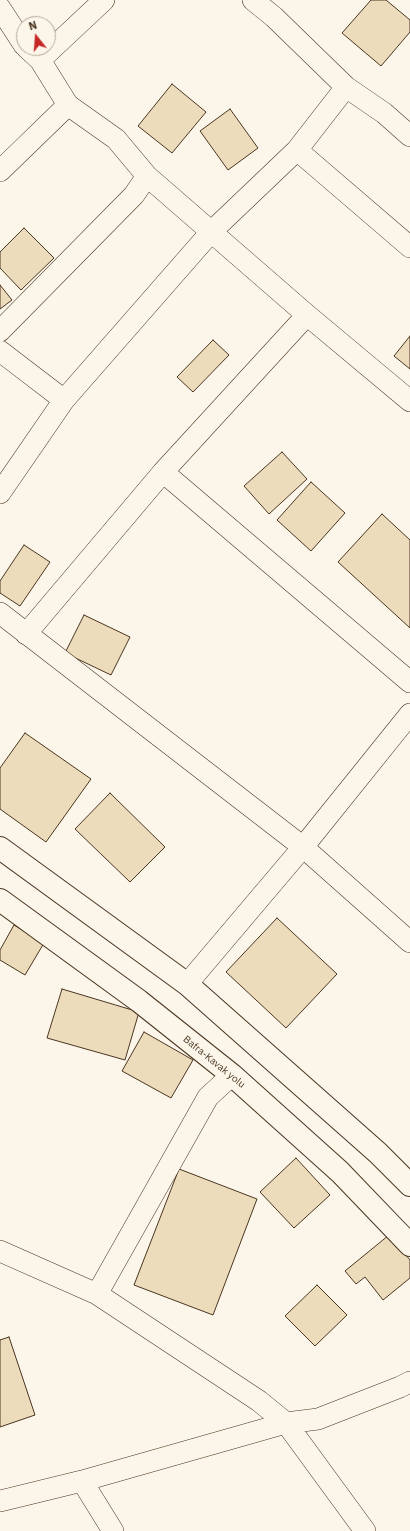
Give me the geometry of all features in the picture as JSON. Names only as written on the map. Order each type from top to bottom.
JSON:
[{"type":"main road","points":[[0,848],[187,984],[378,1153],[410,1185]]},
{"type":"main road","name":"Bafra-Kavak yolu","points":[[0,900],[138,1001],[232,1075],[340,1172],[410,1245]]},
{"type":"street","points":[[56,37],[104,0]]},
{"type":"street","points":[[253,0],[274,17],[346,87],[384,113],[410,136]]},
{"type":"street","points":[[0,8],[16,33]]},
{"type":"street","points":[[35,56],[68,105],[116,140],[147,176],[307,315],[410,401]]},
{"type":"street","points":[[0,492],[64,400],[211,232],[297,150],[346,87]]},
{"type":"street","points":[[0,171],[68,105]]},
{"type":"street","points":[[297,150],[410,248]]},
{"type":"street","points":[[0,331],[134,195],[147,176]]},
{"type":"street","points":[[26,634],[163,472],[307,315]]},
{"type":"street","points":[[0,351],[64,400]]},
{"type":"street","points":[[163,472],[410,682]]},
{"type":"street","points":[[0,613],[303,847],[410,942]]},
{"type":"street","points":[[187,984],[303,847],[410,714]]},
{"type":"street","points":[[97,1294],[208,1097],[232,1075]]},
{"type":"street","points":[[0,1251],[97,1294],[258,1401],[286,1423],[365,1531]]},
{"type":"street","points":[[0,1501],[82,1481],[286,1423],[318,1419],[410,1382]]},
{"type":"street","points":[[82,1481],[113,1531]]},
{"type":"building","points":[[371,0],[386,0],[410,20],[410,32],[381,66],[342,33]]},
{"type":"building","points":[[172,84],[206,112],[172,153],[138,126]]},
{"type":"building","points":[[230,109],[258,148],[228,170],[200,131]]},
{"type":"building","points":[[24,228],[54,258],[21,290],[0,268],[0,252]]},
{"type":"building","points":[[0,285],[12,300],[0,309]]},
{"type":"building","points":[[410,336],[410,369],[394,356]]},
{"type":"building","points":[[213,340],[229,355],[193,392],[177,377]]},
{"type":"building","points":[[282,452],[307,479],[269,514],[244,486]]},
{"type":"building","points":[[311,482],[345,513],[311,551],[277,520]]},
{"type":"building","points":[[382,514],[410,540],[410,628],[338,562]]},
{"type":"building","points":[[24,545],[50,562],[20,606],[0,593],[0,581]]},
{"type":"building","points":[[84,615],[130,637],[111,675],[65,653]]},
{"type":"building","points":[[25,733],[91,779],[46,842],[0,809],[0,768]]},
{"type":"building","points":[[110,793],[165,847],[130,882],[75,829]]},
{"type":"building","points":[[277,918],[337,974],[286,1028],[226,972]]},
{"type":"building","points":[[14,925],[44,943],[25,975],[0,960],[0,950]]},
{"type":"building","points":[[62,989],[139,1012],[125,1060],[47,1038]]},
{"type":"building","points":[[144,1032],[193,1060],[171,1098],[122,1071]]},
{"type":"building","points":[[296,1158],[330,1195],[294,1228],[260,1192]]},
{"type":"building","points":[[179,1169],[257,1199],[213,1315],[134,1285]]},
{"type":"building","points":[[389,1235],[410,1260],[410,1278],[383,1300],[365,1277],[356,1284],[345,1271]]},
{"type":"building","points":[[317,1285],[347,1315],[315,1346],[285,1316]]},
{"type":"building","points":[[9,1337],[35,1415],[0,1427],[0,1340]]}]
